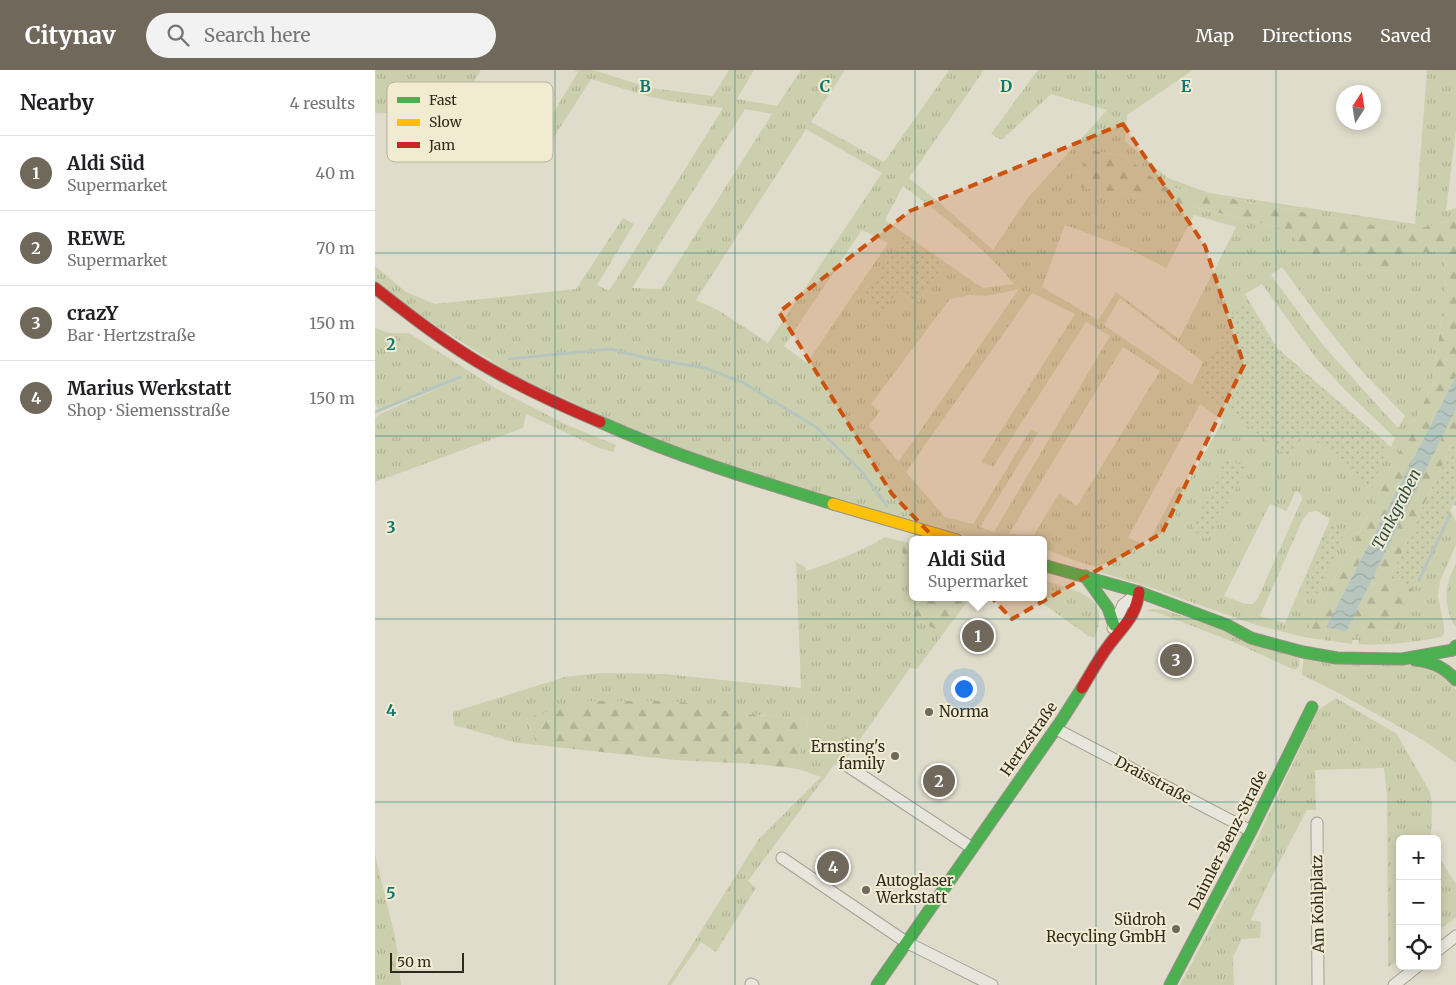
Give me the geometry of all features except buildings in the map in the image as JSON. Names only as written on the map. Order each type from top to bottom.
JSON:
[{"type":"main road","points":[[375,288],[466,354],[506,378],[621,432],[727,472],[815,500],[943,536]]},
{"type":"main road","points":[[1047,566],[1139,592],[1227,625],[1251,638],[1303,652],[1337,658],[1403,659],[1433,662],[1446,670],[1456,680]]},
{"type":"main road","points":[[1085,576],[1108,608],[1114,624]]},
{"type":"main road","name":"Hertzstraße","points":[[877,985],[1056,729],[1109,646],[1135,611],[1139,592]]},
{"type":"main road","points":[[1227,625],[1252,629],[1305,643],[1372,652],[1401,650],[1442,642],[1456,646],[1453,650],[1403,659]]},
{"type":"main road","name":"Daimler-Benz-Straße","points":[[1170,985],[1251,831],[1312,707]]},
{"type":"street","name":"Hertzstraße","points":[[1109,646],[1114,624],[1123,605],[1139,592]]},
{"type":"street","name":"Draisstraße","points":[[1056,729],[1251,831]]},
{"type":"street","points":[[849,767],[971,848]]},
{"type":"street","name":"Am Kohlplatz","points":[[1317,823],[1318,985]]},
{"type":"street","points":[[782,858],[907,942],[992,985]]},
{"type":"street","points":[[1441,948],[1456,936]]},
{"type":"street","points":[[1394,985],[1407,980],[1415,970]]},
{"type":"highlighted area","points":[[1123,124],[1205,246],[1244,365],[1162,533],[1012,619],[892,494],[779,312],[910,211]]},
{"type":"green space","points":[[375,70],[481,70],[474,82],[387,82],[387,113],[375,113]]},
{"type":"green space","points":[[573,70],[593,70],[650,88],[713,96],[729,70],[754,70],[737,99],[777,106],[801,70],[845,70],[811,122],[884,162],[949,70],[984,70],[909,178],[993,250],[1026,200],[1107,110],[1051,94],[1002,140],[991,134],[1038,70],[1193,70],[1127,115],[1125,141],[1168,178],[1209,193],[1415,224],[1427,70],[1456,70],[1456,130],[1446,211],[1456,208],[1456,219],[1407,232],[1164,186],[1124,156],[1095,151],[1073,178],[1078,187],[1152,197],[1290,230],[1305,254],[1331,257],[1345,251],[1357,254],[1363,269],[1390,271],[1421,252],[1443,252],[1446,286],[1433,384],[1358,535],[1304,637],[1256,625],[1152,588],[1096,571],[1113,563],[1110,561],[1094,566],[1047,550],[1047,536],[968,536],[769,479],[637,432],[512,374],[410,309],[375,281],[375,266],[406,292],[435,304],[576,289],[623,218],[634,224],[597,285],[609,291],[723,108],[647,96],[591,79],[553,139],[553,113],[578,72]],"holes":[[[745,109],[772,114],[661,289],[632,288]],[[806,129],[882,173],[768,343],[718,310],[696,300]],[[903,186],[990,257],[1014,284],[984,288],[885,220]],[[1194,215],[1236,227],[1179,339],[1116,292],[1098,320],[1042,287],[1065,225],[1127,248],[1166,268]],[[862,230],[888,243],[807,363],[784,346]],[[944,264],[917,304],[898,291]],[[1282,267],[1359,368],[1405,416],[1398,428],[1323,345],[1271,275]],[[1262,284],[1315,357],[1344,389],[1395,438],[1391,447],[1277,348],[1245,294]],[[1019,289],[898,461],[869,426],[880,411],[871,404],[950,299],[969,295],[987,296]],[[1032,293],[1075,314],[981,462],[993,467],[1086,322],[1110,336],[994,532],[980,527],[1038,433],[1031,429],[973,524],[945,517],[906,472]],[[1120,298],[1203,362],[1192,385],[1104,325]],[[1252,311],[1276,349],[1372,487],[1304,431],[1288,457]],[[1123,347],[1160,371],[1077,506],[1059,493],[1034,535],[1009,534]],[[1200,404],[1223,421],[1184,489],[1178,486],[1147,545],[1128,538]],[[1296,491],[1301,494],[1302,499],[1258,598],[1253,604],[1245,604],[1224,596],[1270,504],[1286,511]],[[1317,511],[1330,519],[1285,623],[1260,616],[1302,521],[1309,512]]]},
{"type":"green space","points":[[1094,151],[1124,156],[1164,186],[1407,232],[1456,219],[1456,376],[1326,627],[1324,640],[1304,637],[1358,535],[1433,384],[1446,286],[1443,252],[1421,252],[1390,271],[1362,269],[1357,254],[1345,251],[1331,257],[1305,254],[1290,230],[1152,197],[1077,187],[1073,178]]},
{"type":"green space","points":[[906,236],[944,264],[917,304],[898,291],[884,310],[862,295]]},
{"type":"green space","points":[[1238,304],[1252,311],[1276,349],[1388,447],[1372,488],[1304,431],[1288,457],[1196,387]]},
{"type":"green space","points":[[375,328],[390,333],[409,333],[497,389],[567,425],[616,445],[613,452],[599,448],[526,414],[523,428],[375,482],[375,418],[453,380],[378,409],[375,404]]},
{"type":"green space","points":[[1456,409],[1456,436],[1390,578],[1413,589],[1397,631],[1364,628],[1357,637],[1346,632]]},
{"type":"green space","points":[[1456,436],[1456,498],[1413,589],[1390,578]]},
{"type":"green space","points":[[1227,457],[1247,468],[1208,539],[1192,529]]},
{"type":"green space","points":[[1450,510],[1456,521],[1456,545],[1440,581],[1438,596],[1444,627],[1442,637],[1411,642],[1379,644],[1358,644],[1359,640],[1352,640],[1352,644],[1324,640],[1326,627],[1357,636],[1364,628],[1397,631],[1413,589]]},
{"type":"green space","points":[[1333,522],[1343,536],[1315,598],[1303,591]]},
{"type":"green space","points":[[885,537],[905,542],[902,551],[909,574],[909,601],[916,601],[913,617],[943,634],[917,669],[910,668],[847,758],[833,766],[748,881],[756,888],[716,952],[701,942],[671,985],[667,985],[758,840],[821,777],[798,769],[808,719],[742,714],[526,719],[537,745],[517,743],[454,725],[453,712],[565,677],[600,673],[664,674],[801,688],[796,562],[805,567],[806,571],[866,547]]},
{"type":"green space","points":[[905,542],[909,543],[909,574],[902,551]]},
{"type":"green space","points":[[1456,563],[1456,627],[1450,616],[1446,597],[1449,580]]},
{"type":"green space","points":[[1047,581],[1080,592],[1096,604],[1099,613],[1099,624],[1094,638],[1088,636],[1039,601],[1047,601]]},
{"type":"green space","points":[[915,601],[968,601],[943,634],[913,617]]},
{"type":"green space","points":[[1152,609],[1164,610],[1300,654],[1299,666],[1295,670],[1231,641],[1156,612],[1146,611]]},
{"type":"green space","points":[[1304,655],[1423,666],[1447,675],[1456,690],[1456,763],[1423,740],[1302,675]]},
{"type":"green space","points":[[1336,698],[1397,734],[1430,792],[1432,807],[1431,835],[1396,835],[1396,962],[1388,967],[1387,792],[1384,768],[1315,770],[1316,810],[1307,810],[1251,920],[1261,922],[1260,938],[1242,939],[1233,957],[1234,985],[1180,985],[1253,848],[1318,710]]},
{"type":"green space","points":[[588,701],[676,701],[742,714],[808,719],[798,769],[755,764],[675,760],[537,745],[526,718]]},
{"type":"green space","points":[[375,854],[395,937],[401,985],[375,985]]},
{"type":"green space","points":[[1441,861],[1456,884],[1456,917],[1441,929]]},
{"type":"water","name":"Tankgraben","points":[[1456,376],[1456,409],[1346,632],[1326,627]]},
{"type":"waterway","points":[[509,359],[611,349],[646,358],[705,368],[742,382],[816,427],[862,472],[887,506]]},
{"type":"waterway","points":[[375,412],[460,377]]},
{"type":"waterway","points":[[1419,580],[1450,515]]},
{"type":"traffic: fast","points":[[600,422],[686,457],[833,504]]},
{"type":"traffic: fast","points":[[1047,566],[1139,592],[1227,625],[1251,638],[1303,652],[1337,658],[1402,659],[1453,650],[1456,646]]},
{"type":"traffic: fast","points":[[1085,576],[1108,608],[1114,625]]},
{"type":"traffic: fast","points":[[1415,660],[1438,666],[1456,680]]},
{"type":"traffic: fast","points":[[877,985],[1082,688]]},
{"type":"traffic: fast","points":[[1170,985],[1251,831],[1312,707]]},
{"type":"traffic: slow","points":[[833,504],[943,536]]},
{"type":"traffic: jam","points":[[375,288],[431,331],[475,360],[530,390],[600,422]]},
{"type":"traffic: jam","points":[[1082,688],[1102,655],[1132,615],[1139,592]]},
{"type":"place","name":"Aldi Süd","points":[[978,636]]},
{"type":"place","name":"crazY","points":[[1176,660]]},
{"type":"place","name":"Norma","points":[[929,712]]},
{"type":"place","name":"Ernsting's family","points":[[895,756]]},
{"type":"place","name":"REWE","points":[[939,781]]},
{"type":"place","name":"Marius Werkstatt","points":[[833,867]]},
{"type":"place","name":"Autoglaser Werkstatt","points":[[866,890]]},
{"type":"place","name":"Südroh Recycling GmbH","points":[[1176,929]]}]
